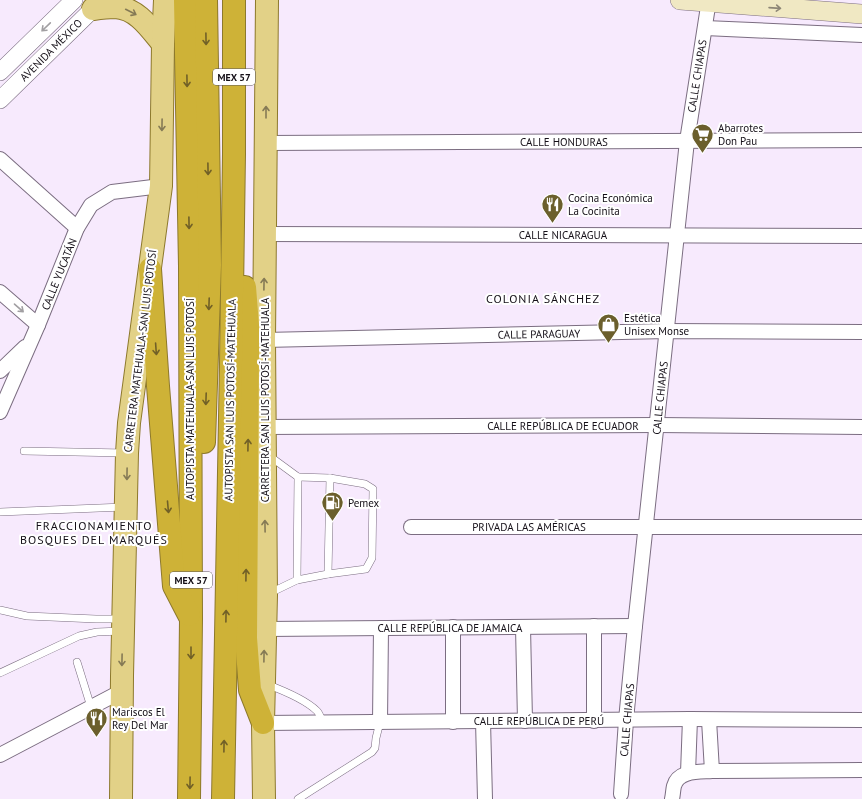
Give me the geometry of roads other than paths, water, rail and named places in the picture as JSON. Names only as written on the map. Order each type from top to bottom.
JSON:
[{"type":"highway","name":"AUTOPISTA MATEHUALA-SAN LUIS POTOSÍ","points":[[185,0],[190,266],[198,361]]},
{"type":"highway","points":[[189,799],[191,611],[200,559],[198,361],[210,265],[206,0]]},
{"type":"highway","name":"MEX 57","points":[[234,0],[234,154],[248,325],[248,352]]},
{"type":"highway","points":[[150,269],[174,586],[191,611]]},
{"type":"highway","points":[[248,352],[246,638],[250,690],[263,723]]},
{"type":"highway","name":"AUTOPISTA SAN LUIS POTOSÍ-MATEHUALA","points":[[223,799],[248,352]]},
{"type":"main road","points":[[254,0],[267,23]]},
{"type":"main road","name":"CARRETERA SAN LUIS POTOSÍ-MATEHUALA","points":[[264,799],[263,723],[266,595],[264,427],[248,352],[265,234],[267,0]]},
{"type":"main road","points":[[680,0],[709,1],[862,14]]},
{"type":"main road","points":[[857,0],[862,0]]},
{"type":"main road","points":[[90,3],[132,11],[148,25],[163,44]]},
{"type":"main road","name":"CARRETERA MATEHUALA-SAN LUIS POTOSÍ","points":[[121,799],[123,625],[129,423],[161,186],[163,44],[167,5]]},
{"type":"street","name":"CALLE CHIAPAS","points":[[621,794],[626,720],[687,141],[709,1]]},
{"type":"street","name":"AVENIDA MÉXICO","points":[[0,72],[90,3]]},
{"type":"street","name":"AVENIDA MÉXICO","points":[[0,100],[90,3]]},
{"type":"street","points":[[705,28],[862,35]]},
{"type":"street","name":"CALLE HONDURAS","points":[[266,143],[862,140]]},
{"type":"street","points":[[0,159],[77,228]]},
{"type":"street","name":"CALLE YUCATÁN","points":[[0,412],[38,325],[77,228],[91,204],[112,192],[161,186]]},
{"type":"street","name":"CALLE NICARAGUA","points":[[265,234],[862,236]]},
{"type":"street","points":[[0,292],[38,325]]},
{"type":"street","name":"CALLE PARAGUAY","points":[[248,352],[667,331],[862,332]]},
{"type":"street","points":[[0,371],[31,341]]},
{"type":"street","name":"CALLE REPÚBLICA DE ECUADOR","points":[[264,427],[657,425],[862,427]]},
{"type":"street","name":"PRIVADA LAS AMÉRICAS","points":[[411,526],[862,527]]},
{"type":"street","points":[[594,626],[594,720]]},
{"type":"street","name":"CALLE REPÚBLICA DE JAMAICA","points":[[265,629],[636,626]]},
{"type":"street","points":[[523,627],[524,721]]},
{"type":"street","points":[[380,722],[381,628]]},
{"type":"street","points":[[453,628],[453,722]]},
{"type":"street","points":[[0,755],[122,691]]},
{"type":"street","points":[[688,773],[690,719]]},
{"type":"street","name":"CALLE REPÚBLICA DE PERÚ","points":[[263,723],[690,719],[862,720]]},
{"type":"street","points":[[709,720],[712,771]]},
{"type":"street","points":[[484,721],[485,799]]},
{"type":"street","points":[[672,799],[674,785],[678,779],[688,773],[712,771],[862,770]]},
{"type":"lane","points":[[24,451],[128,453]]},
{"type":"lane","points":[[264,452],[298,477],[330,478],[365,484],[374,489],[372,558],[366,569],[297,580],[266,595]]},
{"type":"lane","points":[[297,580],[298,477]]},
{"type":"lane","points":[[328,574],[330,478]]},
{"type":"lane","points":[[0,512],[126,507]]},
{"type":"lane","points":[[0,610],[27,616],[96,619],[123,625]]},
{"type":"lane","points":[[0,673],[79,636],[123,625]]},
{"type":"lane","points":[[77,662],[91,707]]},
{"type":"lane","points":[[264,684],[284,691],[306,703],[318,712],[323,723]]},
{"type":"lane","points":[[298,799],[372,752],[375,748],[380,722]]},
{"type":"place","name":"Abarrotes Don Pau","points":[[702,154]]},
{"type":"place","name":"Cocina Económica La Cocinita","points":[[552,224]]},
{"type":"place","name":"Estética Unisex Monse","points":[[608,344]]},
{"type":"place","name":"Pemex","points":[[332,522]]},
{"type":"place","name":"Mariscos El Rey Del Mar","points":[[96,738]]},
{"type":"district","name":"COLONIA SÁNCHEZ","points":[[543,298]]},
{"type":"district","name":"FRACCIONAMIENTO BOSQUES DEL MARQUÉS","points":[[94,532]]}]
